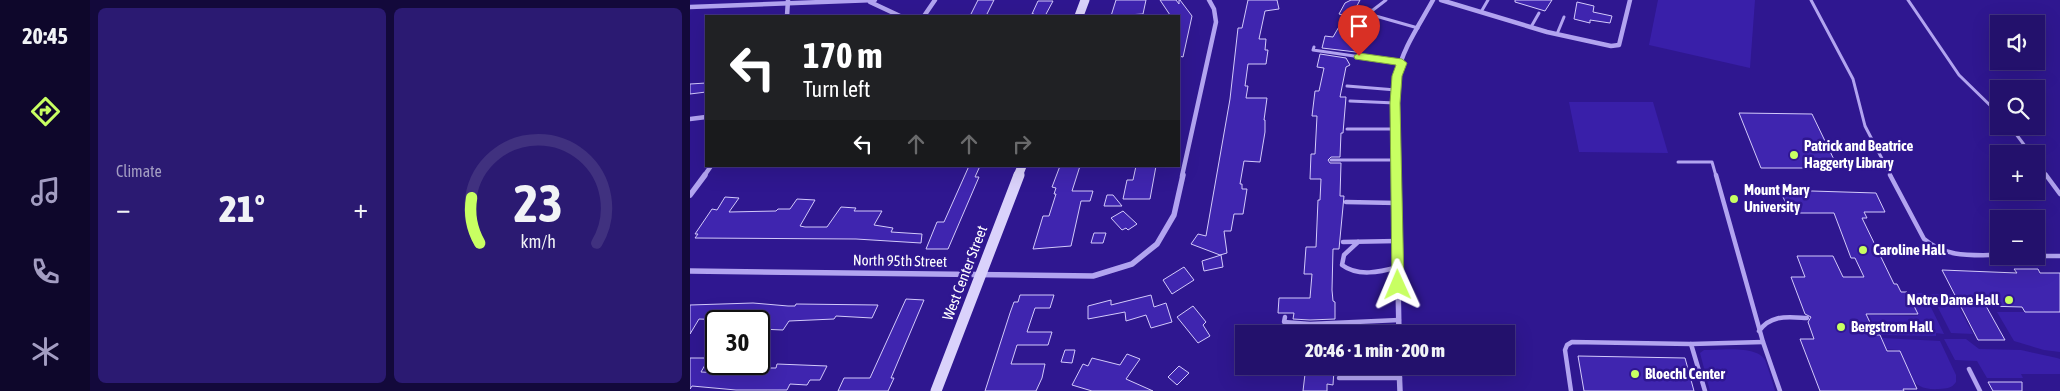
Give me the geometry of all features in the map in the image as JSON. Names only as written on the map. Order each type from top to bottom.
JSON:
[{"type":"street","points":[[925,15],[934,0]]},
{"type":"street","points":[[1079,15],[1085,0]]},
{"type":"street","name":"North 95th Street","points":[[690,271],[1093,276],[1132,264],[1157,244],[1174,215],[1216,22],[1214,9],[1209,0]]},
{"type":"street","points":[[1399,325],[1395,129],[1397,76],[1418,28],[1433,0]]},
{"type":"street","points":[[1441,0],[1557,34],[1612,46],[1619,45],[1630,0]]},
{"type":"street","points":[[787,15],[788,1]]},
{"type":"street","points":[[690,7],[788,1],[872,1],[898,15]]},
{"type":"street","points":[[690,119],[705,117]]},
{"type":"street","points":[[690,195],[710,167]]},
{"type":"street","name":"West Center Street","points":[[936,391],[1022,167]]},
{"type":"street","points":[[1400,378],[1400,391]]},
{"type":"lane","points":[[1365,13],[1374,10],[1386,0]]},
{"type":"lane","points":[[1481,12],[1488,0]]},
{"type":"lane","points":[[1811,0],[1854,79],[1864,126],[1924,239],[1930,245],[1946,254],[1990,256]]},
{"type":"lane","points":[[1908,0],[1959,74],[1990,105]]},
{"type":"lane","points":[[1358,12],[1418,28]]},
{"type":"lane","points":[[1531,27],[1539,13]]},
{"type":"lane","points":[[1557,34],[1564,17]]},
{"type":"lane","points":[[1314,47],[1313,50],[1402,63]]},
{"type":"lane","points":[[1347,86],[1396,90]]},
{"type":"lane","points":[[1350,101],[1395,103]]},
{"type":"lane","points":[[1348,129],[1395,129]]},
{"type":"lane","points":[[1331,160],[1396,160]]},
{"type":"lane","points":[[1678,162],[1712,162],[1762,342],[1780,391]]},
{"type":"lane","points":[[2045,173],[2060,194]]},
{"type":"lane","points":[[1346,202],[1397,203]]},
{"type":"lane","points":[[1343,242],[1397,241]]},
{"type":"lane","points":[[1358,242],[1344,255],[1342,265],[1345,269],[1372,272],[1398,267]]},
{"type":"lane","points":[[2045,256],[2060,256]]},
{"type":"lane","points":[[1285,317],[1284,322],[1310,324],[1399,320]]},
{"type":"lane","points":[[1759,331],[1764,322],[1770,318],[1807,318]]},
{"type":"lane","points":[[1571,391],[1565,350],[1567,345],[1572,342],[1691,344],[1762,342]]},
{"type":"lane","points":[[1691,344],[1705,391]]},
{"type":"lane","points":[[1969,369],[1980,391]]},
{"type":"lane","points":[[1339,378],[1400,378]]},
{"type":"shaded area","points":[[1658,0],[1755,0],[1750,68],[1649,45]]},
{"type":"shaded area","points":[[1569,102],[1653,102],[1668,153],[1579,152]]},
{"type":"shaded area","points":[[1908,293],[1924,293],[1944,334],[1936,333],[1936,336],[1878,335],[1869,315],[1918,316]]},
{"type":"shaded area","points":[[1931,294],[1952,294],[1973,334],[1951,333]]},
{"type":"shaded area","points":[[1997,312],[2060,312],[2060,352],[2044,350],[2014,341]]},
{"type":"shaded area","points":[[1882,338],[1940,341],[1956,375],[1956,382],[1951,387],[1939,389],[1929,389],[1916,384],[1908,373],[1898,350],[1886,349]]},
{"type":"shaded area","points":[[1944,339],[1966,339],[1979,349],[2021,350],[2057,358],[2060,359],[2060,374],[2021,374],[2023,378],[1987,378],[1977,361],[1955,360]]},
{"type":"shaded area","points":[[1737,349],[1761,355],[1765,360],[1775,391],[1710,391],[1700,353],[1704,350]]},
{"type":"building","points":[[978,0],[994,0],[986,15],[970,15]]},
{"type":"building","points":[[1116,0],[1146,0],[1143,14],[1111,15]]},
{"type":"building","points":[[1160,0],[1176,0],[1179,4],[1180,0],[1192,16],[1183,57],[1180,56],[1180,15],[1170,15]]},
{"type":"building","points":[[1248,0],[1277,0],[1279,9],[1265,11],[1259,39],[1266,39],[1265,50],[1268,50],[1266,64],[1248,64],[1245,86],[1248,86],[1246,98],[1267,98],[1264,120],[1265,132],[1260,162],[1244,161],[1240,184],[1242,184],[1242,189],[1247,189],[1243,214],[1234,214],[1231,231],[1224,231],[1227,253],[1220,255],[1191,244],[1198,234],[1206,236],[1230,99],[1238,28],[1242,28]]},
{"type":"building","points":[[1351,0],[1360,0],[1351,17],[1339,14],[1345,3]]},
{"type":"building","points":[[1515,0],[1552,0],[1545,11],[1515,2]]},
{"type":"building","points":[[1038,1],[1053,1],[1046,15],[1032,14]]},
{"type":"building","points":[[1577,2],[1594,6],[1593,12],[1612,16],[1610,23],[1590,20],[1590,23],[1574,19]]},
{"type":"building","points":[[1340,25],[1363,29],[1361,33],[1364,33],[1356,52],[1322,48],[1325,36],[1333,37]]},
{"type":"building","points":[[1320,54],[1346,58],[1350,65],[1346,67],[1340,97],[1346,97],[1340,157],[1331,157],[1328,160],[1330,163],[1341,163],[1340,196],[1344,196],[1339,249],[1333,249],[1332,290],[1333,301],[1335,302],[1335,319],[1293,319],[1294,313],[1278,313],[1279,298],[1310,298],[1312,274],[1304,274],[1306,247],[1316,247],[1318,200],[1320,200],[1321,179],[1310,179],[1311,154],[1315,154],[1317,116],[1312,116],[1315,91],[1319,91],[1324,68],[1317,67]]},
{"type":"building","points":[[705,83],[705,92],[690,94],[690,84]]},
{"type":"building","name":"Patrick and Beatrice Haggerty Library","points":[[1739,113],[1812,114],[1838,168],[1761,168]]},
{"type":"building","points":[[969,167],[980,167],[975,177],[979,177],[948,249],[926,249],[937,222],[944,222]]},
{"type":"building","points":[[1060,167],[1080,167],[1072,191],[1093,191],[1090,201],[1081,201],[1071,246],[1033,249],[1043,216],[1049,216],[1056,194],[1054,194],[1056,188],[1052,187]]},
{"type":"building","points":[[1136,167],[1156,167],[1150,199],[1123,199],[1127,180],[1133,180]]},
{"type":"building","points":[[1780,190],[1876,193],[1885,212],[1864,212],[1867,218],[1862,218],[1894,284],[1897,284],[1901,292],[1907,292],[1918,314],[1866,314],[1876,335],[1880,335],[1887,351],[1900,351],[1917,389],[1903,389],[1904,391],[1820,391],[1800,339],[1814,339],[1808,322],[1811,317],[1805,314],[1791,277],[1805,277],[1797,256],[1833,256],[1843,277],[1864,277],[1855,258],[1851,258],[1834,213],[1790,213]]},
{"type":"building","points":[[1107,195],[1113,195],[1122,206],[1104,206]]},
{"type":"building","points":[[725,197],[739,198],[729,212],[776,211],[778,209],[790,209],[797,199],[815,200],[800,226],[805,227],[827,227],[841,207],[856,208],[854,211],[882,211],[874,225],[893,228],[891,232],[922,234],[921,243],[856,239],[695,238],[698,234],[695,234],[712,209],[717,210]]},
{"type":"building","points":[[1123,211],[1137,224],[1128,230],[1126,228],[1122,230],[1111,218]]},
{"type":"building","points":[[1094,233],[1106,233],[1103,243],[1091,243]]},
{"type":"building","points":[[1221,255],[1223,267],[1204,271],[1202,261]]},
{"type":"building","points":[[1184,267],[1194,280],[1172,294],[1163,280]]},
{"type":"building","name":"Notre Dame Hall","points":[[2014,269],[2038,269],[2040,273],[2060,273],[2060,312],[2025,312],[2022,307],[1986,306],[2005,340],[1978,340],[1942,270],[2017,273]]},
{"type":"building","points":[[1020,295],[1054,295],[1050,308],[1035,308],[1027,332],[1052,332],[1048,345],[1017,345],[1011,364],[1045,364],[1042,378],[1036,391],[985,391],[1014,302],[1018,302]]},
{"type":"building","points":[[1151,295],[1154,307],[1166,303],[1172,322],[1151,328],[1146,315],[1126,321],[1125,312],[1088,319],[1088,306],[1111,300],[1111,305]]},
{"type":"building","points":[[906,299],[924,300],[891,378],[894,378],[888,391],[838,391],[844,378],[870,378]]},
{"type":"building","points":[[753,303],[788,306],[795,306],[796,304],[878,305],[872,318],[836,316],[834,319],[789,321],[783,330],[770,329],[770,310],[705,310],[705,319],[699,319],[690,334],[690,305]]},
{"type":"building","points":[[1193,306],[1206,322],[1203,325],[1210,336],[1198,343],[1177,317]]},
{"type":"building","points":[[1065,350],[1075,350],[1072,363],[1061,362]]},
{"type":"building","points":[[1127,354],[1140,359],[1126,379],[1153,391],[1092,391],[1072,385],[1083,364],[1088,366],[1092,358],[1120,365]]},
{"type":"building","name":"Bloechl Center","points":[[1578,356],[1685,358],[1694,391],[1584,391]]},
{"type":"building","points":[[690,358],[705,358],[705,365],[701,372],[705,372],[705,375],[770,375],[770,368],[776,368],[777,364],[827,366],[820,380],[810,380],[807,385],[790,384],[787,390],[736,390],[692,386],[690,389]]},
{"type":"building","points":[[1179,366],[1189,373],[1177,385],[1168,377]]},
{"type":"building","points":[[1305,375],[1334,375],[1333,385],[1327,384],[1327,391],[1303,391]]},
{"type":"building","points":[[1988,382],[2022,382],[2022,391],[1993,391]]},
{"type":"place","name":"Patrick and Beatrice Haggerty Library","points":[[1794,155]]},
{"type":"place","name":"Mount Mary University","points":[[1734,199]]},
{"type":"place","name":"Caroline Hall","points":[[1863,250]]},
{"type":"place","name":"Notre Dame Hall","points":[[2009,300]]},
{"type":"place","name":"Bergstrom Hall","points":[[1841,327]]},
{"type":"place","name":"Bloechl Center","points":[[1635,374]]},
{"type":"route","points":[[1359,56],[1402,63],[1397,76],[1395,103],[1398,285]]}]
